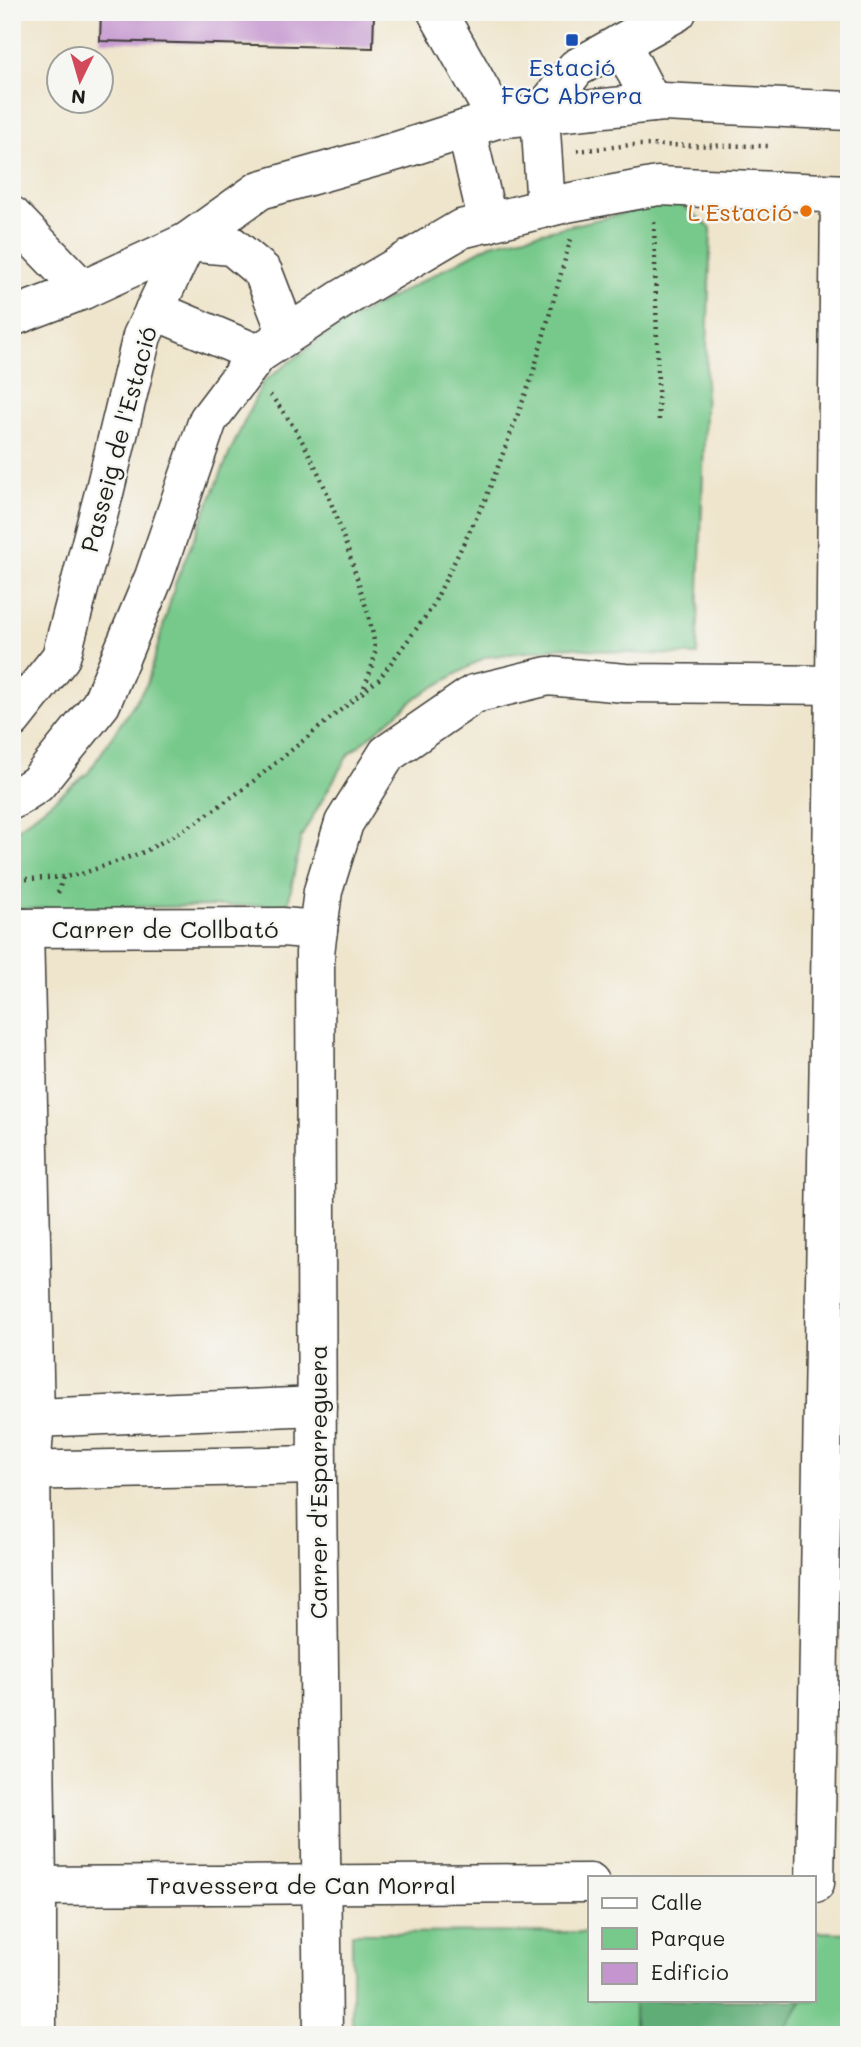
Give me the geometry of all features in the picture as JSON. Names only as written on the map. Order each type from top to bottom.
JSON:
[{"type":"street","points":[[438,12],[481,124],[488,223]]},
{"type":"street","points":[[564,204],[542,154],[540,115],[576,68],[677,12]]},
{"type":"street","points":[[621,43],[652,103]]},
{"type":"street","name":"Passeig de l'Estació","points":[[12,719],[61,657],[142,336],[187,242],[260,190],[481,124],[652,103],[849,111]]},
{"type":"street","points":[[12,800],[37,784],[101,704],[154,577],[208,420],[264,352],[342,299],[461,229],[564,204],[653,187],[844,194],[837,1298],[826,1884]]},
{"type":"street","points":[[12,216],[83,290]]},
{"type":"street","points":[[12,317],[83,290],[187,242],[232,246],[263,272],[264,352]]},
{"type":"street","points":[[154,310],[264,352]]},
{"type":"street","name":"Carrer d'Esparreguera","points":[[323,2035],[315,953],[323,891],[344,823],[387,754],[474,694],[548,676],[625,683],[842,685]]},
{"type":"street","name":"Carrer de Collbató","points":[[18,928],[282,927],[318,930]]},
{"type":"street","points":[[18,928],[24,1419],[21,1471],[25,1886],[37,2035]]},
{"type":"street","points":[[24,1419],[317,1406]]},
{"type":"street","points":[[21,1471],[317,1465]]},
{"type":"street","name":"Travessera de Can Morral","points":[[25,1886],[588,1883]]},
{"type":"path","points":[[542,154],[631,145],[784,146]]},
{"type":"path","points":[[653,187],[659,424]]},
{"type":"path","points":[[12,880],[81,874],[144,852],[192,825],[246,787],[379,679],[431,609],[486,498],[532,377],[564,204]]},
{"type":"path","points":[[264,352],[280,406],[318,469],[366,608],[375,652],[362,693]]},
{"type":"green space","points":[[677,201],[711,228],[697,655],[642,654],[565,647],[486,657],[417,697],[348,755],[301,837],[288,905],[12,909],[12,833],[88,773],[147,684],[176,581],[263,382],[338,326],[491,244]]},
{"type":"green space","points":[[588,1932],[588,2002],[634,2002],[634,2035],[352,2035],[352,1933]]},
{"type":"green space","points":[[816,1932],[849,1933],[849,2035],[781,2035],[802,2002],[816,2002]]},
{"type":"green space","points":[[634,2002],[802,2002],[781,2035],[634,2035]]},
{"type":"building","points":[[101,12],[374,12],[373,48],[100,41]]},
{"type":"place","name":"Estació FGC Abrera","points":[[572,40]]},
{"type":"place","name":"L'Estació","points":[[806,211]]}]
